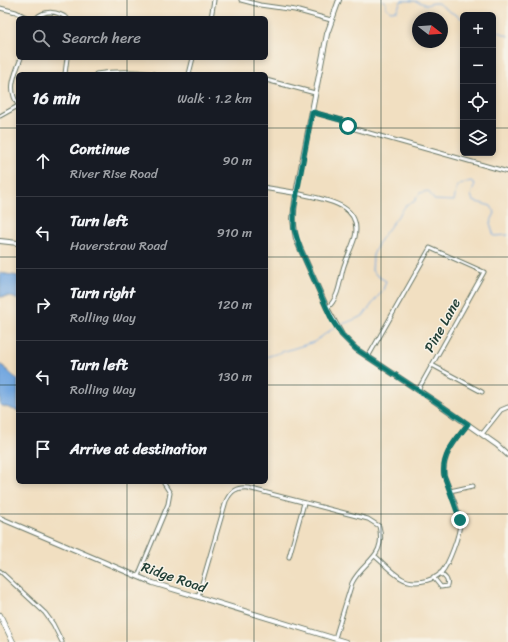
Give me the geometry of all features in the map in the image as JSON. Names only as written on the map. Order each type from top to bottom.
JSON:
[{"type":"main road","points":[[0,615],[13,642]]},
{"type":"street","points":[[211,16],[214,0]]},
{"type":"street","points":[[241,0],[260,5],[295,10],[331,20]]},
{"type":"street","points":[[339,0],[331,20],[315,93],[296,193],[293,219],[296,239],[327,308],[342,335],[356,349],[468,424],[508,455]]},
{"type":"street","points":[[0,8],[16,12],[24,16]]},
{"type":"street","points":[[39,16],[44,13],[52,12],[63,16]]},
{"type":"street","points":[[16,72],[20,60]]},
{"type":"street","points":[[65,72],[67,60]]},
{"type":"street","points":[[190,72],[192,60]]},
{"type":"street","points":[[109,72],[143,72]]},
{"type":"street","points":[[16,73],[12,91],[16,102]]},
{"type":"street","points":[[268,81],[315,93]]},
{"type":"street","points":[[0,116],[16,106]]},
{"type":"street","points":[[312,112],[341,120],[348,126],[355,129],[508,172]]},
{"type":"street","points":[[268,188],[296,193],[338,204],[350,212],[355,224],[355,237],[337,292],[333,301],[327,308]]},
{"type":"street","points":[[0,241],[16,243]]},
{"type":"street","name":"Pine Lane","points":[[368,357],[430,248],[484,272],[418,390]]},
{"type":"street","points":[[432,365],[482,392]]},
{"type":"street","points":[[482,434],[501,410],[508,407]]},
{"type":"street","points":[[375,556],[401,579],[417,582],[430,580],[440,573],[446,566],[459,528],[460,520],[443,468],[446,456],[452,445],[468,424]]},
{"type":"street","points":[[138,576],[168,504],[170,493],[164,484]]},
{"type":"street","points":[[450,491],[473,486]]},
{"type":"street","points":[[198,597],[226,501],[229,494],[234,489],[248,488],[368,519],[379,526],[381,536],[375,556],[353,581],[335,638]]},
{"type":"street","points":[[289,557],[304,503]]},
{"type":"street","name":"Ridge Road","points":[[0,518],[158,585],[346,642]]},
{"type":"street","points":[[0,571],[45,613],[53,624],[62,642]]},
{"type":"street","points":[[433,577],[441,587],[447,586],[447,580],[440,573]]},
{"type":"water","points":[[0,273],[16,276],[16,299],[10,296],[0,297]]},
{"type":"water","points":[[0,364],[16,378],[16,410],[0,405]]},
{"type":"waterway","points":[[382,0],[386,3],[386,8],[391,11],[397,10],[401,1],[414,1],[426,5],[437,3],[460,17]]},
{"type":"waterway","points":[[496,30],[508,36]]},
{"type":"waterway","points":[[338,326],[363,316],[383,290],[386,281],[372,271],[373,255],[380,240],[407,204],[414,202],[420,193],[428,191],[434,200],[454,201],[457,185],[471,181],[475,184],[471,195],[473,201],[491,206],[495,213],[490,223],[494,236],[508,235]]},
{"type":"waterway","points":[[268,356],[314,342],[335,327]]},
{"type":"route","points":[[348,126],[341,120],[312,112],[296,193],[293,219],[296,239],[332,320],[342,335],[356,349],[468,424],[452,445],[446,456],[443,468],[444,475],[460,520]]}]
